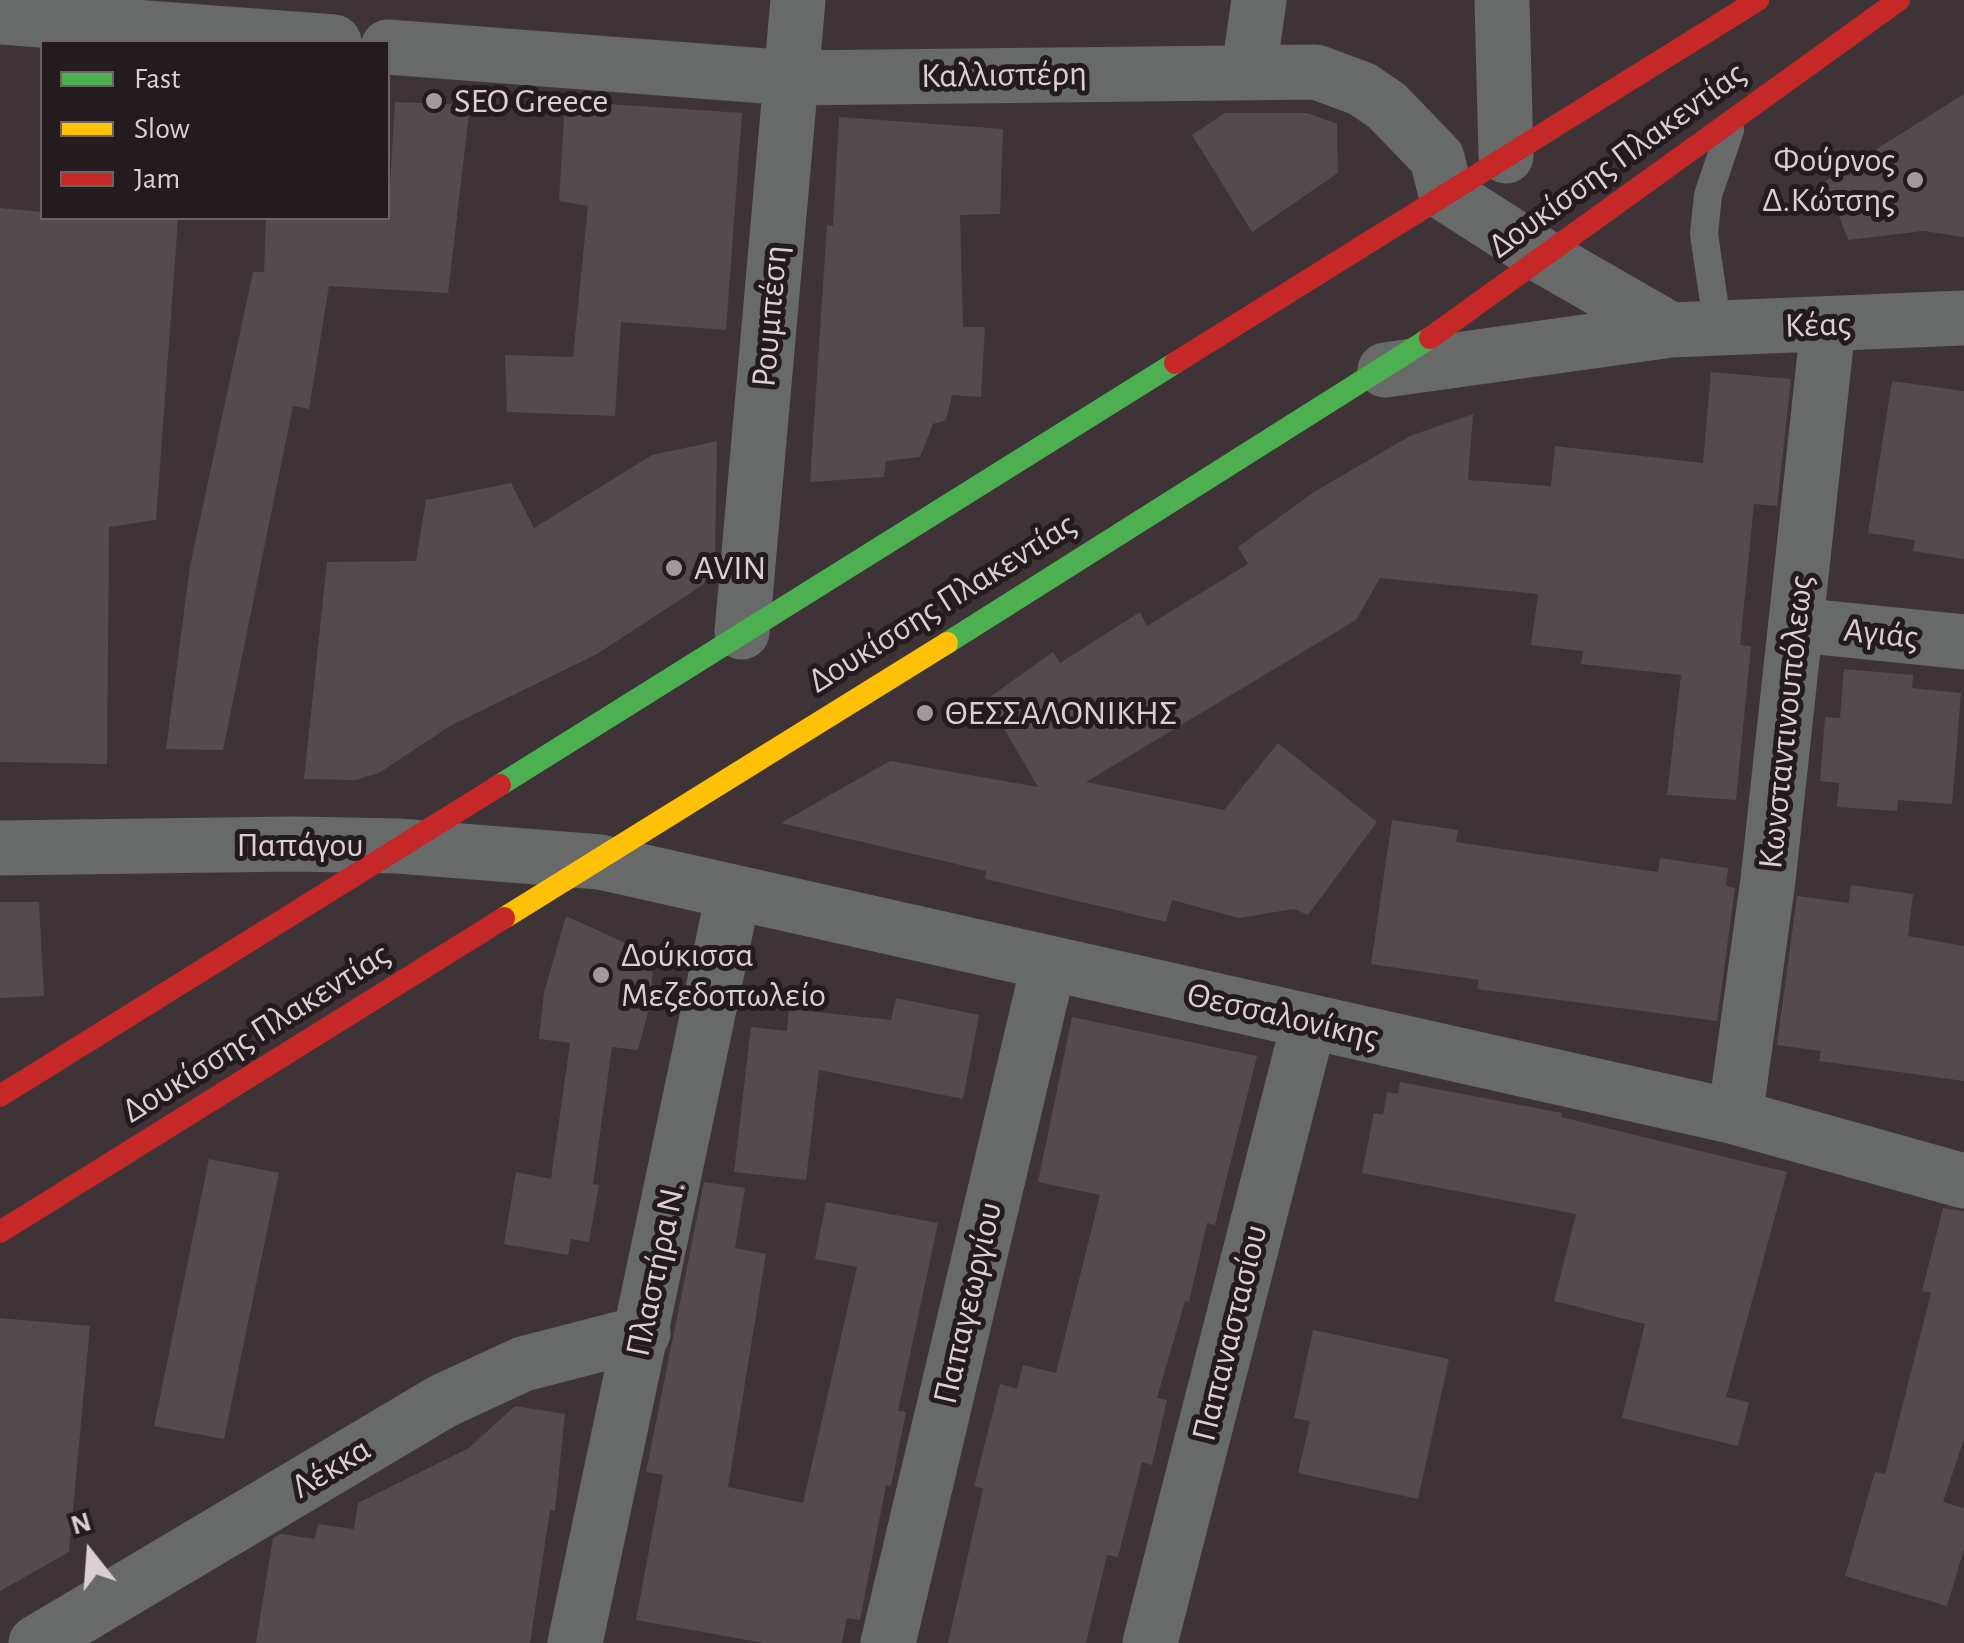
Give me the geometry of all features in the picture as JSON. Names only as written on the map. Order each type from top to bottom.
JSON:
[{"type":"main road","name":"Δουκίσσης Πλακεντίας","points":[[0,1232],[1385,370],[1899,0]]},
{"type":"main road","name":"Δουκίσσης Πλακεντίας","points":[[0,1096],[1747,3]]},
{"type":"street","name":"Ρουμπέση","points":[[742,632],[798,0]]},
{"type":"street","points":[[1250,70],[1259,0]]},
{"type":"street","points":[[1502,0],[1506,156]]},
{"type":"street","points":[[0,17],[307,40]]},
{"type":"street","name":"Καλλισπέρη","points":[[390,47],[791,78],[1316,72],[1362,89],[1387,106],[1438,158],[1446,194]]},
{"type":"street","points":[[1446,194],[1544,257],[1694,329]]},
{"type":"street","name":"Κέας","points":[[1385,370],[1694,329],[1964,318]]},
{"type":"street","name":"Κωνσταντινουπόλεως","points":[[1735,1117],[1797,625],[1828,326]]},
{"type":"street","name":"Αγιάς","points":[[1797,625],[1964,642]]},
{"type":"street","name":"Παπάγου","points":[[0,848],[398,846],[600,862]]},
{"type":"street","name":"Θεσσαλονίκης","points":[[600,862],[733,895],[1735,1117],[1964,1181]]},
{"type":"street","name":"Πλαστήρα Ν.","points":[[575,1643],[733,895]]},
{"type":"street","name":"Παπαγεωργίου","points":[[888,1643],[1049,963]]},
{"type":"street","name":"Παπαναστασίου","points":[[1160,1641],[1309,1022]]},
{"type":"street","name":"Λέκκα","points":[[36,1643],[443,1401],[523,1364],[643,1333]]},
{"type":"lane","points":[[1694,329],[1708,196],[1734,119]]},
{"type":"building","points":[[1964,94],[1964,237],[1923,231],[1848,240],[1826,181]]},
{"type":"building","points":[[565,101],[742,113],[726,330],[621,322],[615,416],[507,412],[505,355],[573,357],[588,206],[559,201]]},
{"type":"building","points":[[395,102],[470,105],[448,293],[329,286],[309,409],[293,406],[223,750],[166,749],[190,566],[253,272],[264,272],[266,220],[390,220]]},
{"type":"building","points":[[1225,113],[1307,113],[1337,124],[1338,173],[1252,232],[1192,135]]},
{"type":"building","points":[[839,117],[1003,129],[1000,214],[960,215],[963,327],[985,327],[981,397],[952,395],[946,420],[933,424],[920,457],[886,461],[884,477],[810,482],[827,225],[833,226]]},
{"type":"building","points":[[0,208],[40,212],[40,220],[178,220],[156,520],[109,527],[107,764],[0,762]]},
{"type":"building","points":[[1711,372],[1791,379],[1777,506],[1754,504],[1740,645],[1751,646],[1736,800],[1667,795],[1681,675],[1581,664],[1583,651],[1531,645],[1538,594],[1380,578],[1356,620],[1086,782],[1224,810],[1278,743],[1377,822],[1308,915],[1294,909],[1239,918],[1172,900],[1166,922],[985,879],[986,871],[781,823],[890,761],[1038,787],[987,699],[1053,652],[1060,663],[1140,612],[1147,626],[1248,564],[1238,547],[1314,492],[1410,436],[1473,414],[1468,480],[1551,486],[1555,446],[1703,463]]},
{"type":"building","points":[[1892,381],[1964,391],[1964,559],[1913,551],[1915,540],[1868,533]]},
{"type":"building","points":[[717,441],[715,558],[704,584],[597,654],[450,726],[379,773],[356,780],[304,779],[327,562],[416,561],[426,500],[511,483],[534,528],[652,455]]},
{"type":"building","points":[[1844,669],[1913,675],[1912,688],[1961,693],[1952,804],[1898,800],[1897,811],[1837,807],[1839,783],[1820,781],[1825,717],[1840,718]]},
{"type":"building","points":[[1392,820],[1458,830],[1456,842],[1658,872],[1660,858],[1728,868],[1726,886],[1735,888],[1717,1021],[1477,989],[1479,980],[1371,964]]},
{"type":"building","points":[[1851,885],[1913,894],[1908,936],[1964,946],[1964,1081],[1819,1061],[1821,1051],[1777,1045],[1797,896],[1849,903]]},
{"type":"building","points":[[0,902],[39,902],[44,996],[0,998]]},
{"type":"building","points":[[566,916],[654,956],[650,1005],[638,1050],[612,1047],[593,1184],[599,1185],[589,1242],[571,1239],[568,1255],[504,1244],[516,1172],[551,1179],[570,1043],[539,1039],[544,993]]},
{"type":"building","points":[[896,998],[979,1015],[963,1099],[819,1070],[806,1180],[734,1172],[751,1027],[787,1031],[789,1009],[891,1020]]},
{"type":"building","points":[[1072,1017],[1257,1056],[1215,1225],[1207,1223],[1189,1302],[1185,1301],[1157,1398],[1167,1400],[1152,1465],[1142,1462],[1118,1557],[1107,1555],[1086,1643],[948,1643],[983,1489],[974,1486],[1000,1384],[1017,1389],[1023,1365],[1056,1373],[1100,1195],[1038,1182]]},
{"type":"building","points":[[1400,1082],[1562,1113],[1561,1117],[1787,1172],[1726,1397],[1749,1402],[1738,1446],[1622,1418],[1645,1324],[1554,1301],[1576,1214],[1362,1173],[1374,1113],[1383,1115],[1387,1092],[1398,1094]]},
{"type":"building","points":[[209,1159],[279,1173],[224,1439],[154,1426]]},
{"type":"building","points":[[704,1182],[745,1188],[735,1248],[766,1254],[728,1487],[803,1503],[857,1267],[815,1259],[826,1202],[938,1223],[898,1411],[906,1412],[891,1486],[886,1485],[860,1620],[847,1618],[842,1643],[764,1643],[636,1620],[663,1475],[646,1472]]},
{"type":"building","points":[[1943,1208],[1964,1211],[1964,1439],[1943,1502],[1964,1508],[1964,1549],[1947,1606],[1845,1576],[1875,1472],[1885,1474],[1931,1293],[1922,1291]]},
{"type":"building","points":[[0,1318],[90,1326],[69,1552],[0,1591]]},
{"type":"building","points":[[1313,1330],[1449,1359],[1418,1499],[1298,1473],[1310,1421],[1294,1418]]},
{"type":"building","points":[[515,1406],[565,1414],[555,1511],[550,1510],[530,1643],[256,1643],[273,1538],[281,1534],[315,1539],[318,1524],[354,1529],[358,1503],[469,1448]]},
{"type":"traffic: fast","points":[[947,643],[1430,338]]},
{"type":"traffic: fast","points":[[500,785],[1175,363]]},
{"type":"traffic: slow","points":[[504,918],[947,643]]},
{"type":"traffic: jam","points":[[1175,363],[1758,0]]},
{"type":"traffic: jam","points":[[1430,338],[1899,0]]},
{"type":"traffic: jam","points":[[0,1096],[500,785]]},
{"type":"traffic: jam","points":[[0,1232],[504,918]]},
{"type":"place","name":"SEO Greece","points":[[434,101]]},
{"type":"place","name":"Φούρνος Δ.Κώτσης","points":[[1915,180]]},
{"type":"place","name":"AVIN","points":[[674,568]]},
{"type":"place","name":"ΘΕΣΣΑΛΟΝΙΚΗΣ","points":[[925,713]]},
{"type":"place","name":"Δούκισσα Μεζεδοπωλείο","points":[[601,975]]}]
